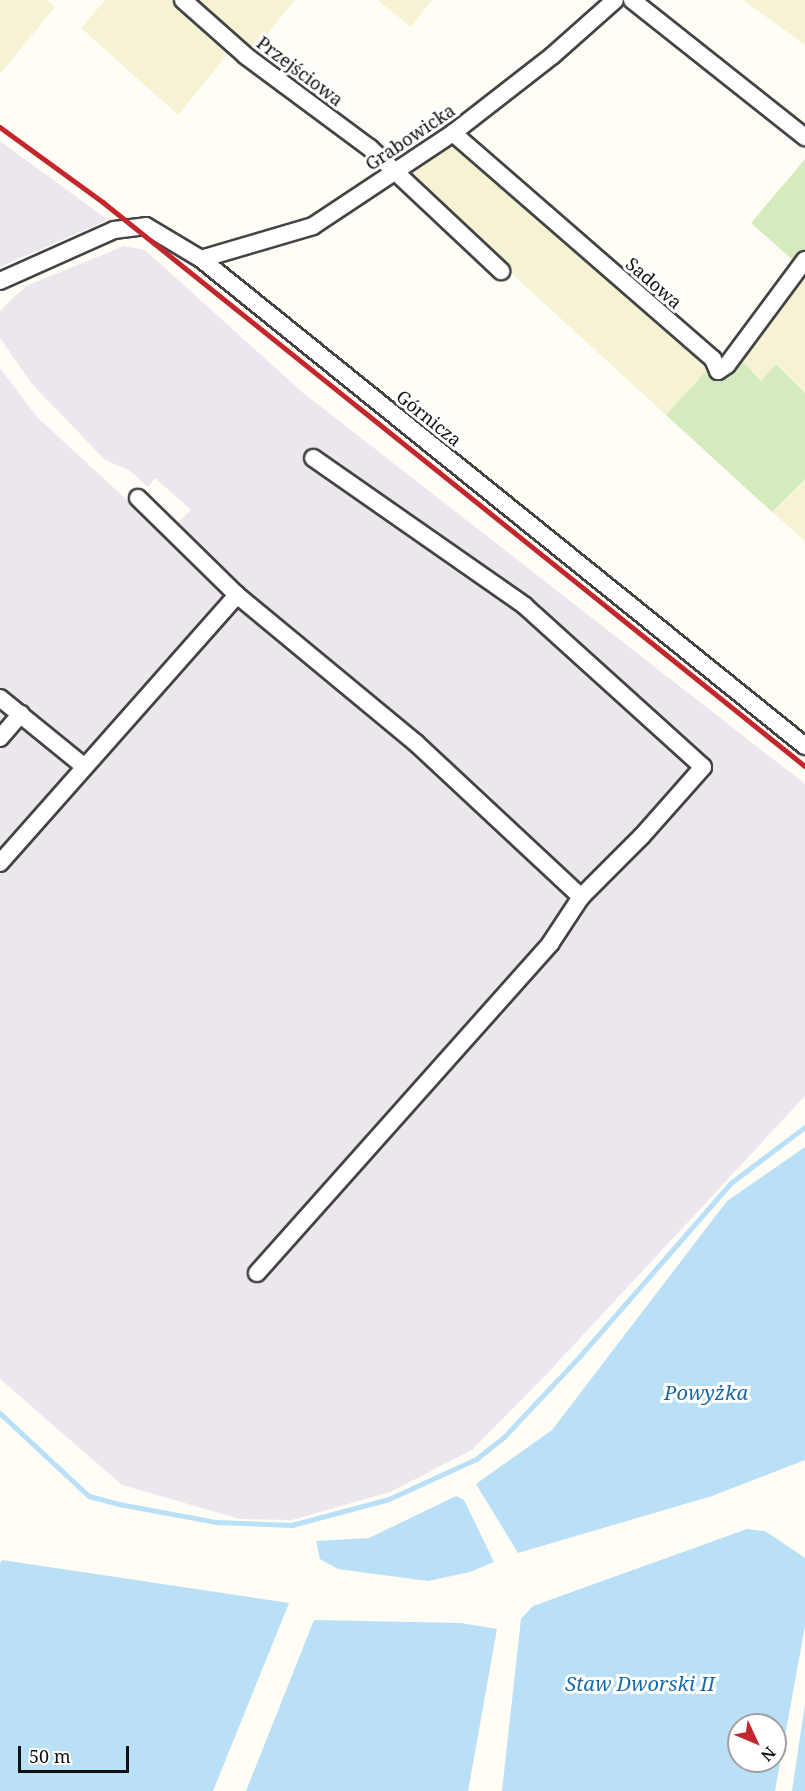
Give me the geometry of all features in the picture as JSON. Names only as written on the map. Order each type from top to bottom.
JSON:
[{"type":"street","name":"Przejściowa","points":[[183,0],[246,56],[370,148],[501,271]]},
{"type":"street","name":"Grabowicka","points":[[201,259],[275,239],[313,225],[453,133],[552,56],[615,0]]},
{"type":"street","points":[[632,0],[805,137]]},
{"type":"street","name":"Sadowa","points":[[453,133],[712,359],[718,371],[723,369],[805,260]]},
{"type":"street","name":"Górnicza","points":[[0,281],[114,230],[146,226],[201,259],[805,746]]},
{"type":"street","points":[[257,1273],[550,944],[581,897],[642,836],[703,767],[524,605],[313,458]]},
{"type":"street","points":[[138,498],[237,595],[416,744],[581,897]]},
{"type":"street","points":[[1,859],[237,595]]},
{"type":"street","points":[[0,698],[85,767]]},
{"type":"street","points":[[0,738],[21,714]]},
{"type":"shaded area","points":[[0,0],[47,0],[55,7],[0,74]]},
{"type":"shaded area","points":[[105,0],[173,0],[232,49],[178,115],[81,28]]},
{"type":"shaded area","points":[[191,0],[295,0],[252,53]]},
{"type":"shaded area","points":[[377,0],[432,0],[411,27]]},
{"type":"shaded area","points":[[743,0],[805,0],[805,45]]},
{"type":"shaded area","points":[[0,141],[108,220],[0,267]]},
{"type":"shaded area","points":[[455,141],[707,360],[709,368],[666,415],[404,175]]},
{"type":"shaded area","points":[[124,246],[145,250],[302,392],[805,784],[805,1096],[544,1377],[472,1450],[390,1492],[292,1520],[240,1519],[122,1485],[0,1379],[0,368],[37,417],[165,535],[191,510],[155,478],[148,487],[130,471],[105,460],[32,384],[0,338],[0,311],[26,286]]},
{"type":"shaded area","points":[[805,273],[805,393],[776,364],[761,382],[740,359]]},
{"type":"shaded area","points":[[805,479],[805,541],[772,512]]},
{"type":"green space","points":[[805,159],[805,253],[796,263],[751,223]]},
{"type":"green space","points":[[740,359],[761,381],[776,364],[805,393],[805,479],[772,512],[666,415],[709,368],[722,380]]},
{"type":"water","name":"Powyżka","points":[[805,1147],[805,1460],[712,1496],[518,1553],[476,1484],[552,1430],[727,1201]]},
{"type":"water","points":[[456,1496],[464,1500],[494,1562],[470,1572],[428,1581],[338,1569],[320,1559],[316,1541],[369,1538]]},
{"type":"water","name":"Staw Dworski II","points":[[747,1529],[765,1531],[805,1558],[805,1626],[787,1725],[787,1713],[727,1713],[727,1773],[778,1773],[775,1791],[502,1791],[521,1619],[533,1606]]},
{"type":"water","points":[[2,1560],[289,1603],[213,1791],[0,1791],[0,1563]]},
{"type":"water","points":[[314,1620],[461,1623],[497,1629],[468,1791],[246,1791]]},
{"type":"water","points":[[805,1704],[805,1791],[792,1791]]},
{"type":"waterway","points":[[0,1413],[89,1496],[119,1504],[216,1522],[292,1525],[389,1499],[476,1459],[504,1437],[580,1356],[732,1182],[805,1127]]},
{"type":"railway","points":[[0,127],[103,202],[805,766]]}]
